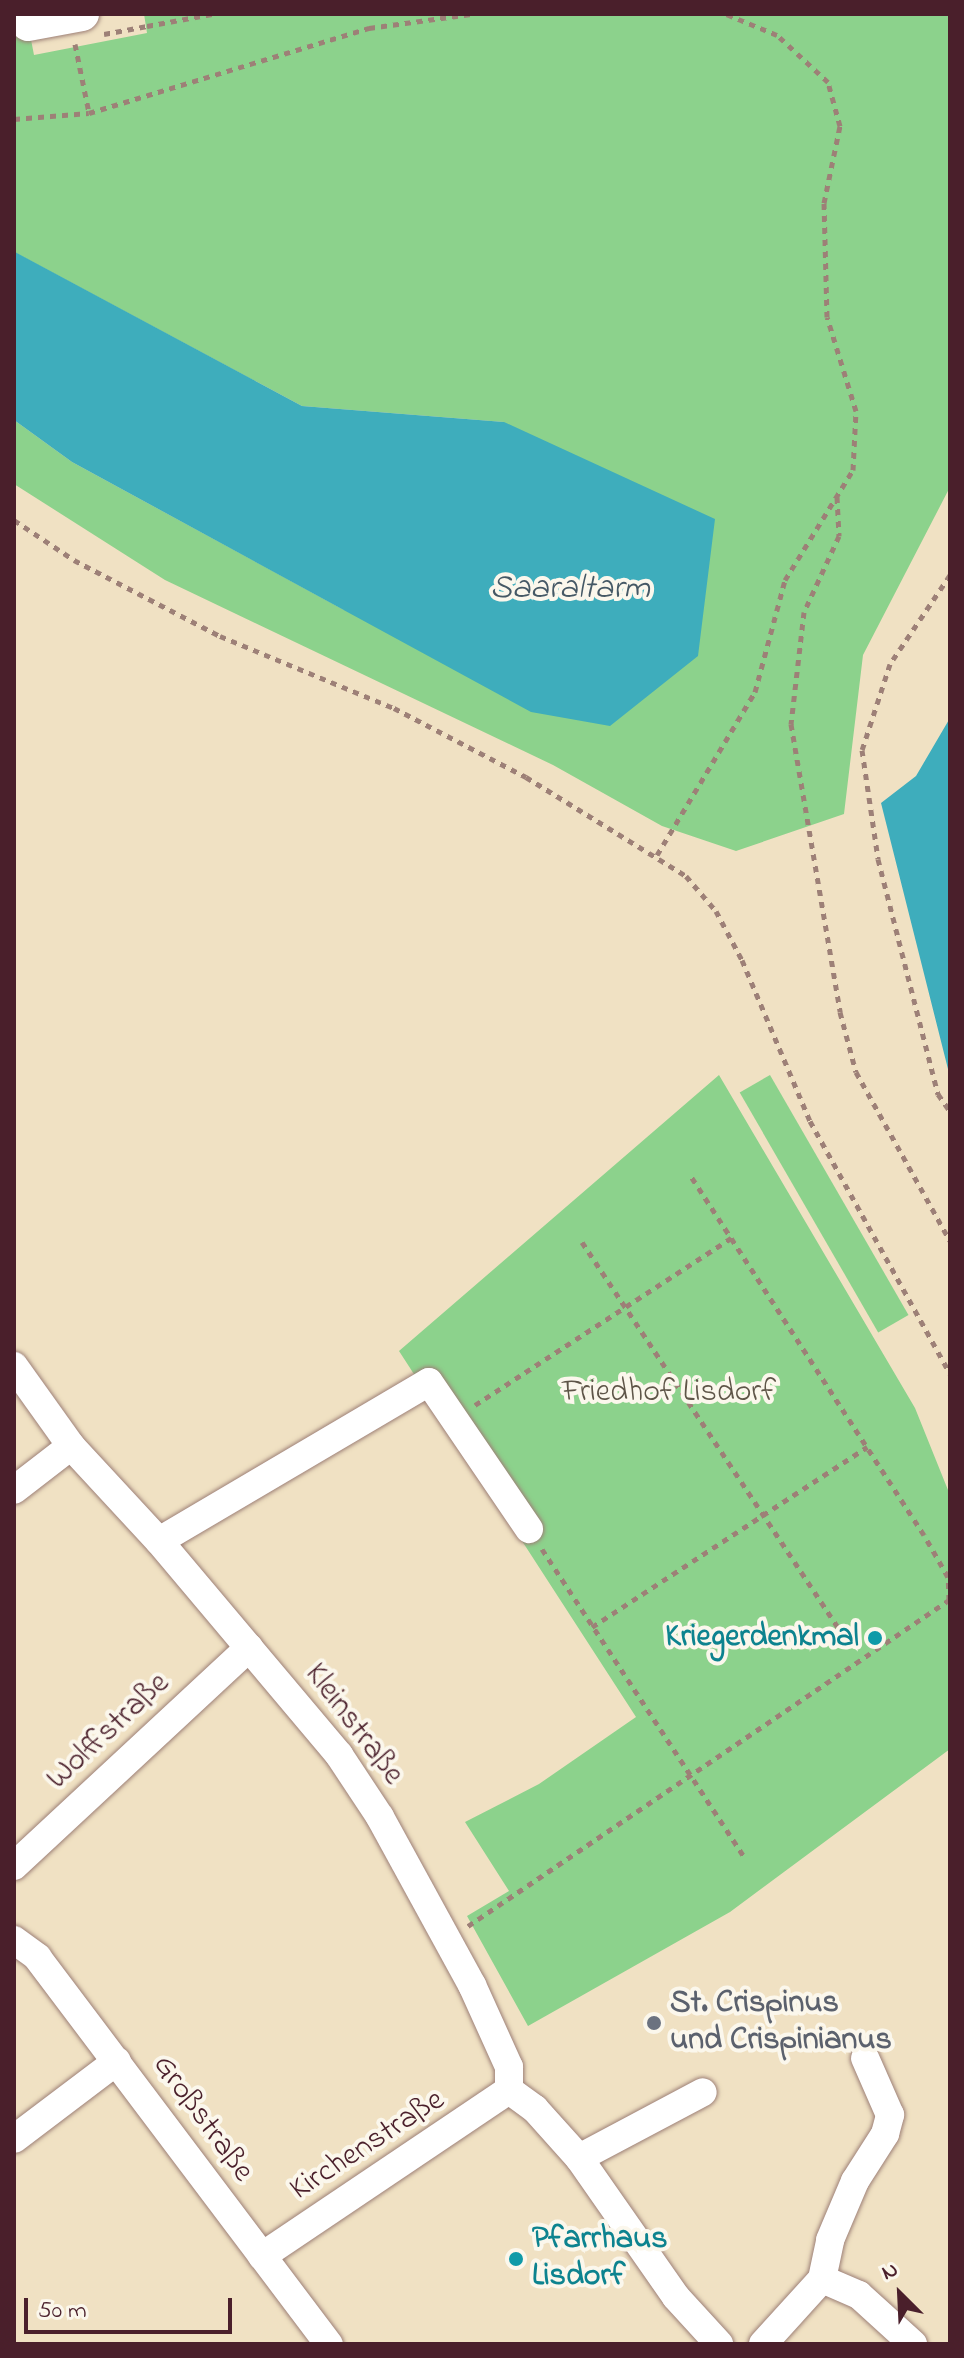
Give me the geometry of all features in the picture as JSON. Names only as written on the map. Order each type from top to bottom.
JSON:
[{"type":"main road","points":[[28,24],[77,21]]},
{"type":"street","name":"Kleinstraße","points":[[14,1366],[71,1446],[159,1541],[339,1755],[380,1817],[447,1939],[509,2067],[509,2090]]},
{"type":"street","points":[[159,1541],[429,1382],[529,1529]]},
{"type":"street","points":[[14,1490],[71,1446]]},
{"type":"street","name":"Wolffstraße","points":[[14,1866],[249,1648]]},
{"type":"street","name":"Großstraße","points":[[14,1940],[37,1957],[329,2344]]},
{"type":"street","points":[[763,2344],[822,2279],[830,2240],[855,2181],[885,2134],[890,2115],[865,2058]]},
{"type":"street","points":[[14,2139],[117,2061]]},
{"type":"street","points":[[509,2090],[535,2109],[579,2158],[627,2232],[719,2344]]},
{"type":"street","name":"Kirchenstraße","points":[[262,2256],[509,2090]]},
{"type":"street","points":[[579,2158],[703,2092]]},
{"type":"street","points":[[822,2279],[859,2295],[913,2344]]},
{"type":"path","points":[[147,26],[212,14]]},
{"type":"path","points":[[14,119],[89,113],[369,28],[471,14]]},
{"type":"path","points":[[657,855],[755,692],[785,580],[853,470],[856,411],[827,317],[824,203],[840,126],[828,82],[777,35],[726,14]]},
{"type":"path","points":[[77,21],[89,113]]},
{"type":"path","points":[[837,497],[839,536],[804,612],[791,724],[840,1012],[856,1072],[950,1241]]},
{"type":"path","points":[[14,520],[74,560],[220,636],[394,708],[526,777],[657,855],[686,876],[716,911],[810,1121],[950,1374]]},
{"type":"path","points":[[950,575],[890,664],[862,750],[878,859],[938,1094],[950,1111]]},
{"type":"path","points":[[447,1939],[949,1600],[948,1577],[691,1176]]},
{"type":"path","points":[[454,1419],[731,1238]]},
{"type":"path","points":[[582,1242],[839,1629]]},
{"type":"path","points":[[592,1627],[867,1447]]},
{"type":"path","points":[[529,1529],[746,1859]]},
{"type":"green space","points":[[14,14],[26,14],[34,55],[147,33],[144,14],[950,14],[950,487],[863,655],[844,814],[736,851],[662,826],[553,765],[165,580],[14,484],[14,420],[72,462],[344,610],[504,422],[302,406],[14,252]]},
{"type":"green space","name":"Friedhof Lisdorf","points":[[719,1075],[915,1408],[950,1495],[950,1749],[730,1912],[528,2026],[467,1916],[509,1891],[465,1822],[539,1784],[636,1717],[399,1351]]},
{"type":"green space","points":[[770,1075],[908,1315],[878,1332],[740,1092]]},
{"type":"water","name":"Saaraltarm","points":[[15,252],[302,406],[504,422],[715,519],[698,656],[610,726],[531,712],[72,462],[14,420]]},
{"type":"water","points":[[950,718],[950,1077],[881,803],[916,776]]},
{"type":"place","name":"Kriegerdenkmal","points":[[875,1638]]},
{"type":"place","name":"St. Crispinus und Crispinianus","points":[[654,2023]]},
{"type":"place","name":"Pfarrhaus Lisdorf","points":[[516,2259]]}]
